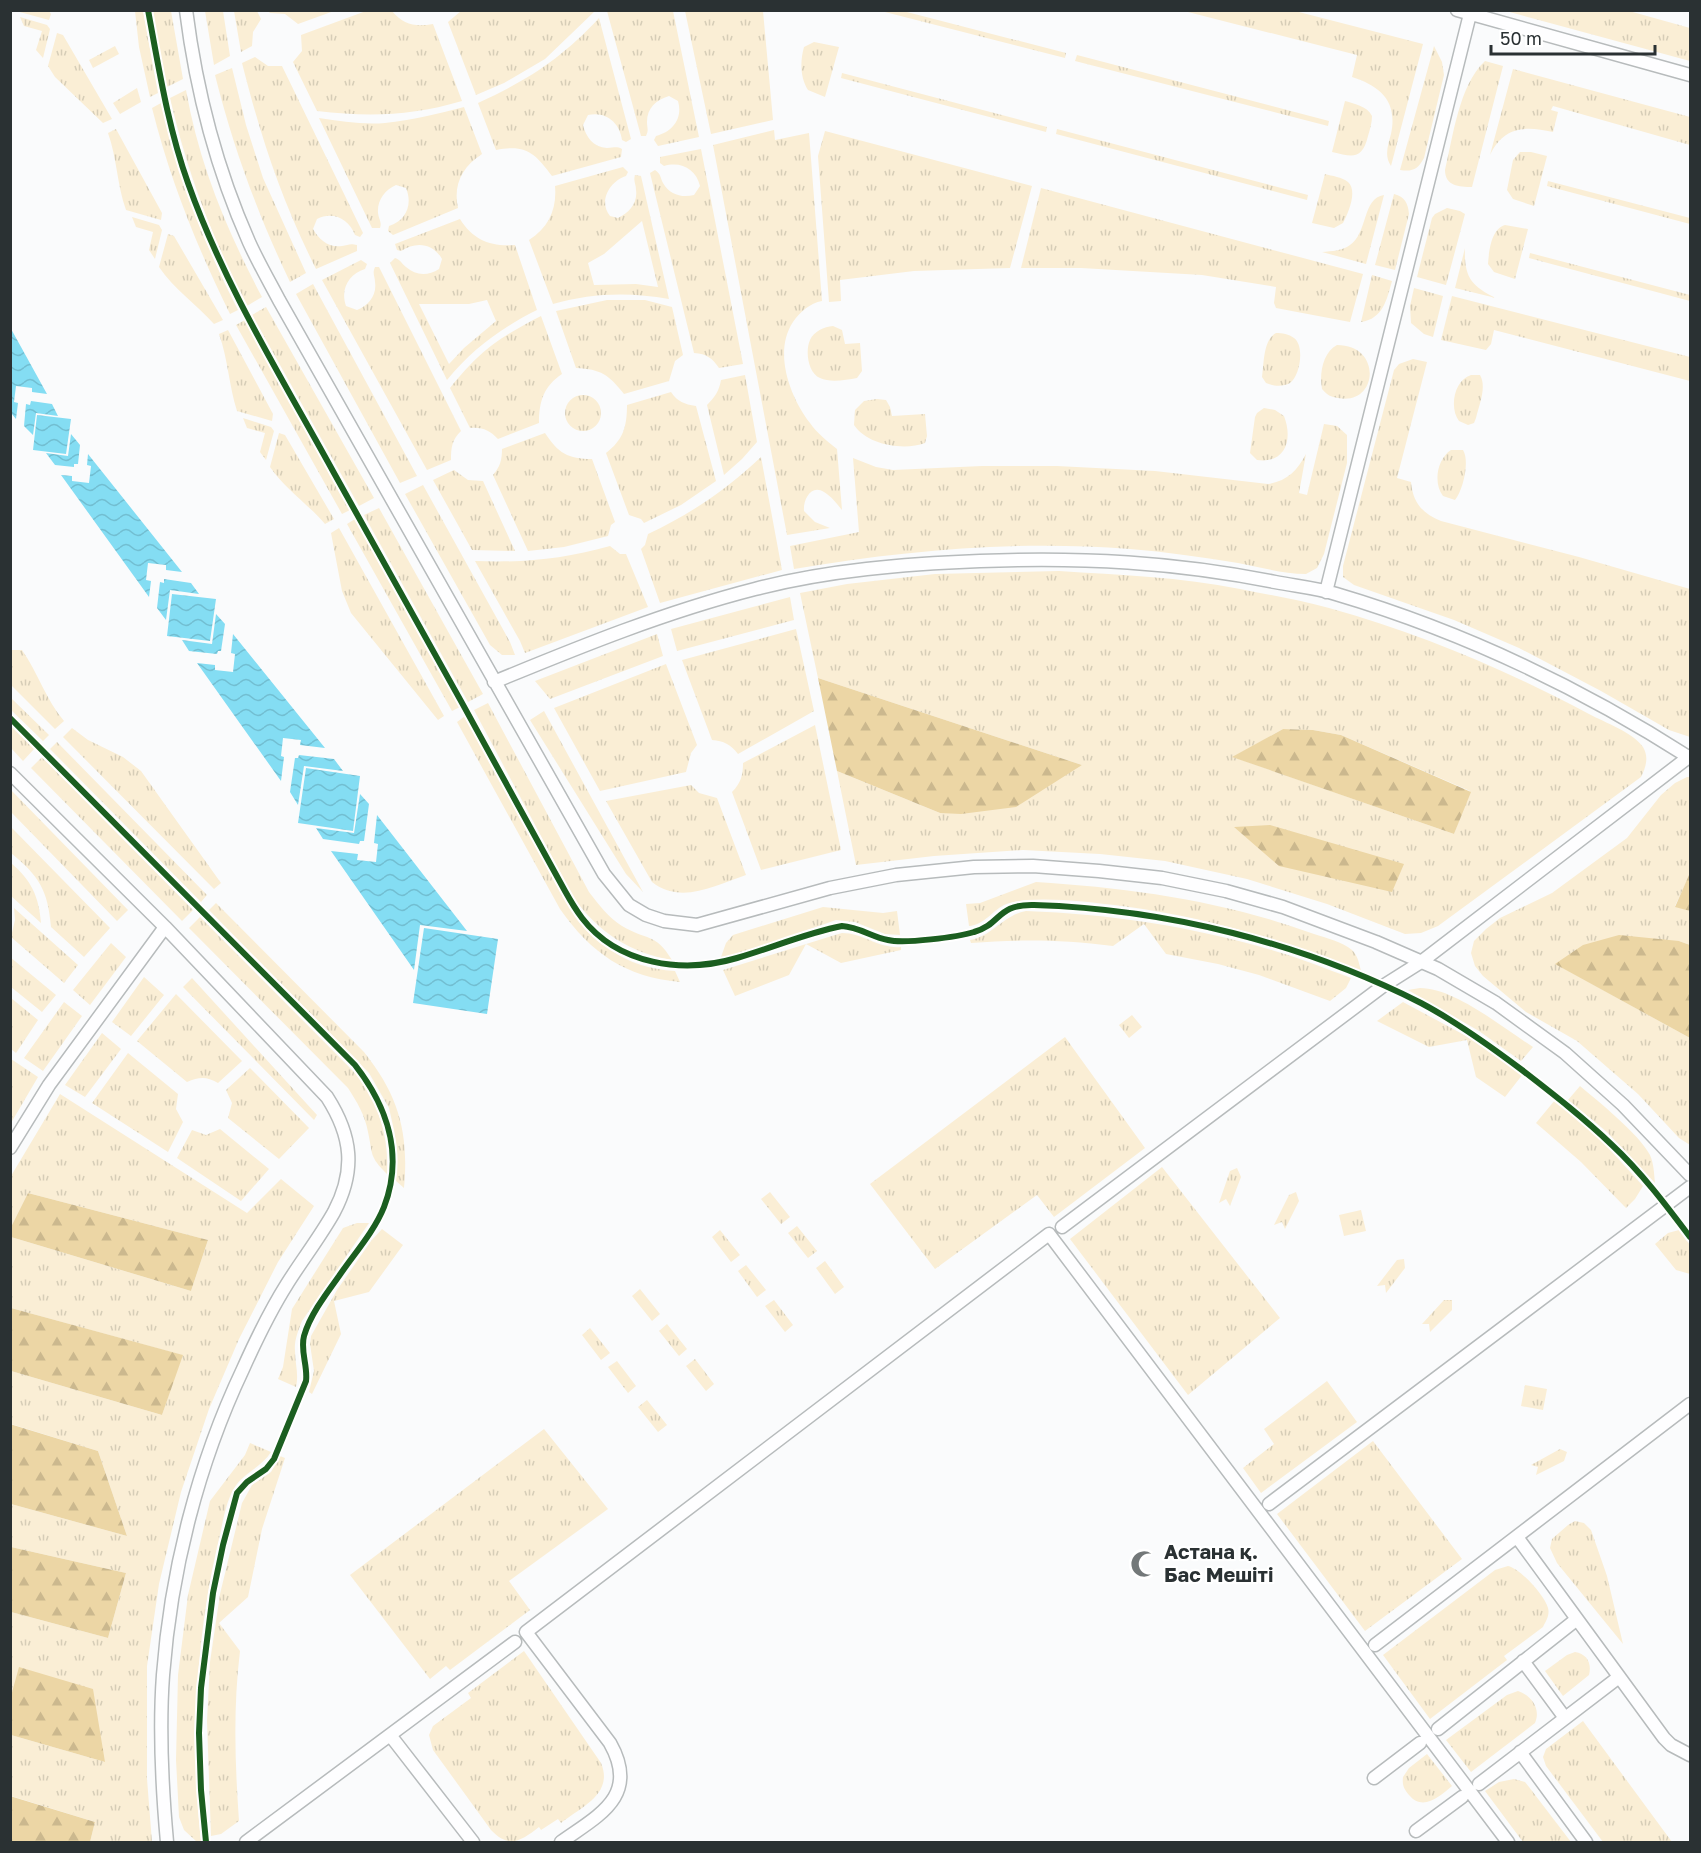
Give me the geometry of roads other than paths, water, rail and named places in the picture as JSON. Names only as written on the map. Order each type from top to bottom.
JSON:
[{"type":"lane","points":[[186,10],[206,121],[249,241],[279,300],[494,682],[604,874],[629,905],[646,915],[664,921],[697,925],[711,923],[830,888],[896,875],[974,867],[1033,866],[1099,870],[1226,891],[1283,908],[1376,942],[1438,969],[1496,1003],[1565,1053],[1623,1105],[1690,1175]]},
{"type":"lane","points":[[1458,10],[1690,75]]},
{"type":"lane","points":[[1326,592],[1470,14]]},
{"type":"lane","points":[[494,682],[664,616],[756,589],[823,576],[921,563],[1047,558],[1135,561],[1222,571],[1326,592],[1416,622],[1512,660],[1621,715],[1690,757],[1421,962],[1383,986],[1062,1227]]},
{"type":"lane","points":[[10,773],[165,927],[327,1097],[339,1116],[349,1156],[343,1193],[333,1213],[285,1286],[242,1370],[208,1455],[194,1499],[181,1553],[163,1673],[161,1754],[166,1842]]},
{"type":"lane","points":[[10,1148],[52,1081],[165,927]]},
{"type":"lane","points":[[1269,1504],[1690,1187]]},
{"type":"lane","points":[[561,1842],[605,1810],[616,1798],[621,1783],[621,1770],[610,1743],[526,1632],[1049,1234],[1508,1842]]},
{"type":"lane","points":[[1375,1645],[1690,1404]]},
{"type":"lane","points":[[1517,1537],[1664,1738],[1671,1745],[1690,1755]]},
{"type":"lane","points":[[1438,1729],[1577,1619]]},
{"type":"lane","points":[[246,1842],[515,1642]]},
{"type":"lane","points":[[1523,1661],[1565,1718]]},
{"type":"lane","points":[[1479,1784],[1619,1677]]},
{"type":"lane","points":[[390,1735],[472,1842]]},
{"type":"lane","points":[[1374,1778],[1420,1743]]},
{"type":"lane","points":[[1520,1752],[1586,1842]]},
{"type":"lane","points":[[1416,1831],[1462,1797]]},
{"type":"water","points":[[10,327],[47,394],[32,392],[32,388],[16,386],[14,402],[18,403],[16,419],[11,413]]},
{"type":"water","points":[[31,401],[52,404],[58,416],[36,413],[33,435],[24,426],[26,404],[30,405]]},
{"type":"water","points":[[37,415],[71,419],[66,454],[33,450]]},
{"type":"water","points":[[71,434],[80,445],[78,464],[74,464],[74,467],[55,465],[46,453],[68,456]]},
{"type":"water","points":[[88,454],[182,572],[166,570],[166,565],[148,563],[146,580],[151,581],[149,597],[61,475],[72,476],[72,481],[89,483],[91,466],[87,465]]},
{"type":"water","points":[[164,579],[191,583],[199,594],[170,590],[166,620],[157,608],[160,582],[164,583]]},
{"type":"water","points":[[172,594],[216,599],[210,641],[167,636]]},
{"type":"water","points":[[216,614],[225,624],[221,651],[217,654],[189,651],[182,640],[212,644]]},
{"type":"water","points":[[233,634],[325,748],[300,745],[301,740],[283,738],[281,756],[284,757],[281,781],[197,663],[215,665],[215,670],[233,672],[235,654],[231,653]]},
{"type":"water","points":[[299,755],[334,759],[343,771],[304,766],[298,805],[290,792],[295,758]]},
{"type":"water","points":[[306,768],[360,776],[353,831],[298,823]]},
{"type":"water","points":[[360,794],[369,804],[364,841],[360,841],[359,844],[323,839],[316,828],[354,833]]},
{"type":"water","points":[[377,815],[467,931],[420,925],[414,970],[331,851],[358,854],[357,860],[376,862],[378,844],[374,843]]},
{"type":"water","points":[[424,928],[498,939],[487,1014],[413,1003]]},
{"type":"place","name":"Астана қ. Бас Мешіті","points":[[1144,1564]]}]
